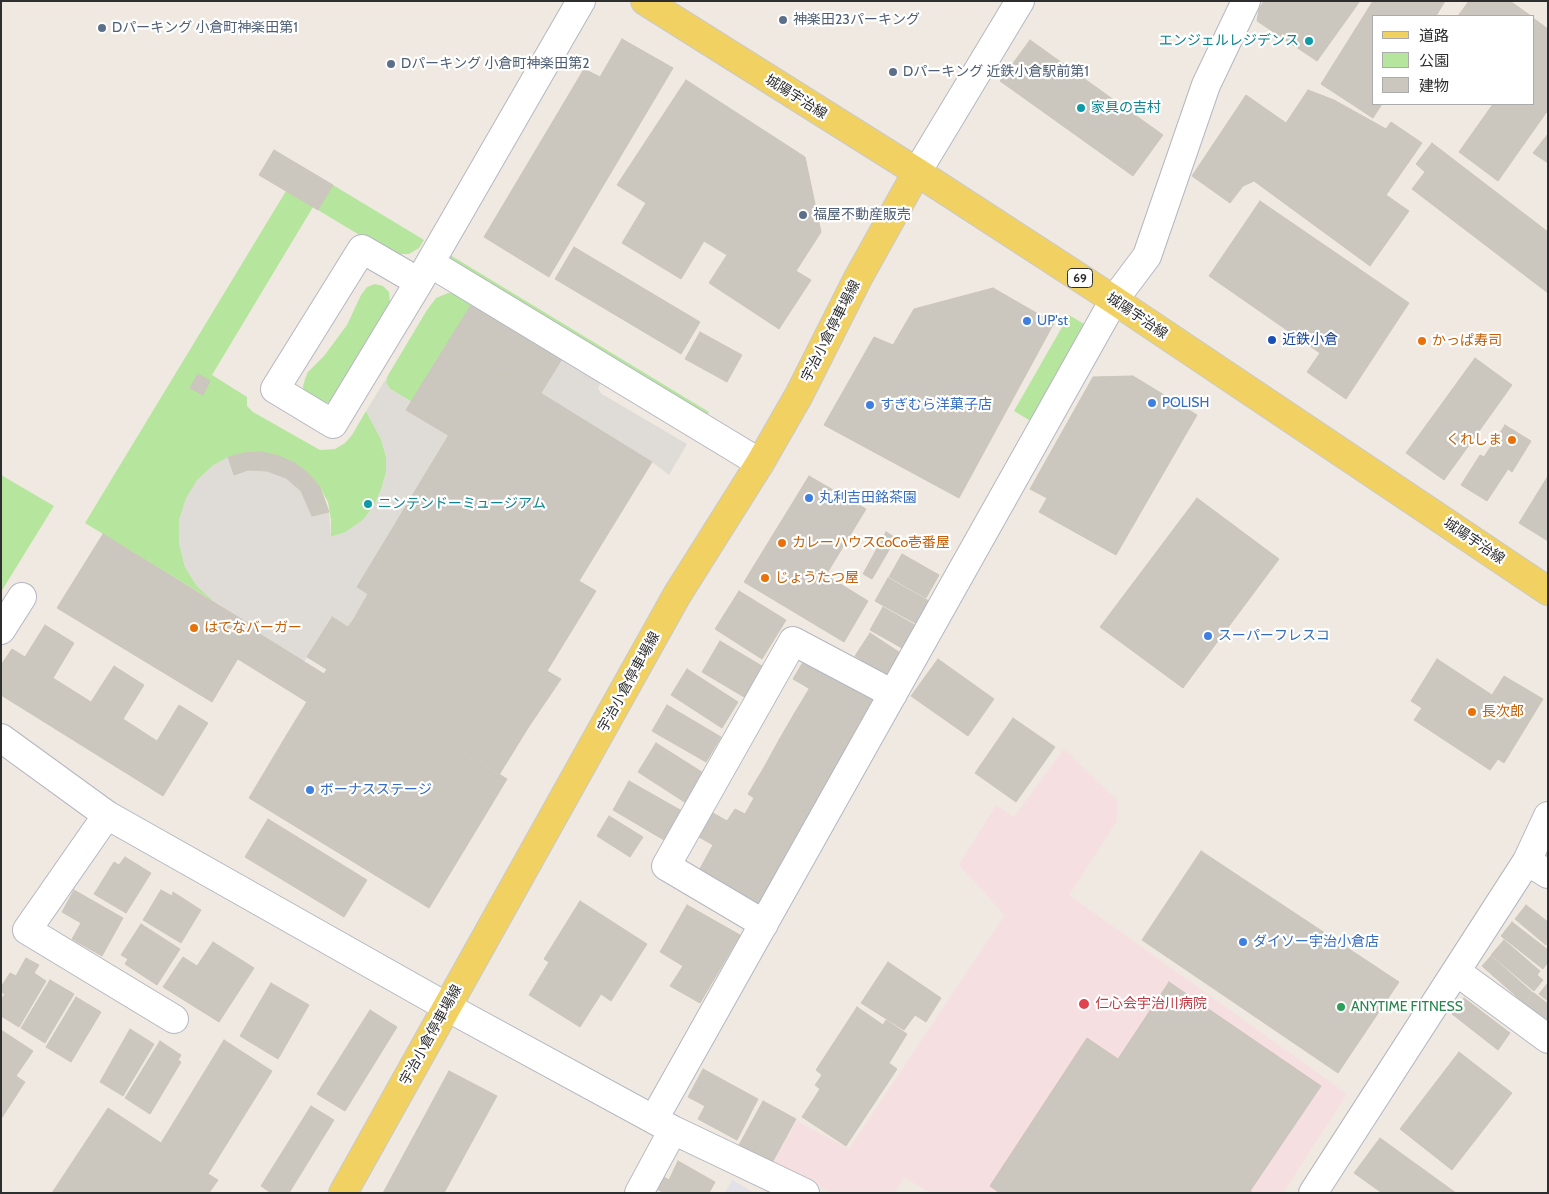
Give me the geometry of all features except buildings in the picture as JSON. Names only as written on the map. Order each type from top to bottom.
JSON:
[{"type":"main road","name":"城陽宇治線","points":[[645,1],[917,172],[1114,300],[1548,591]]},
{"type":"main road","name":"宇治小倉停車場線","points":[[343,1193],[677,595],[760,463],[917,172]]},
{"type":"street","points":[[582,1],[424,273],[333,424],[275,389],[362,249],[424,273],[760,463]]},
{"type":"street","points":[[917,172],[1020,1]]},
{"type":"street","points":[[639,1193],[664,1125],[764,924],[1114,300],[1147,256],[1206,85],[1246,1]]},
{"type":"street","points":[[1,630],[22,597]]},
{"type":"street","points":[[764,924],[666,866],[794,640],[893,694]]},
{"type":"street","points":[[1,738],[106,815],[446,1007],[664,1125],[805,1193]]},
{"type":"street","points":[[106,815],[28,930],[174,1019]]},
{"type":"street","points":[[1313,1193],[1457,972],[1537,867],[1548,816]]},
{"type":"street","points":[[1457,972],[1548,1039]]},
{"type":"shaded area","points":[[565,354],[603,377],[598,389],[602,394],[687,444],[669,475],[652,462],[541,393]]},
{"type":"shaded area","points":[[387,377],[386,383],[390,389],[412,402],[407,410],[448,435],[357,587],[368,594],[348,627],[331,617],[304,662],[255,631],[256,628],[215,602],[197,586],[185,567],[179,542],[179,520],[186,498],[197,480],[212,466],[228,457],[234,475],[248,470],[267,471],[286,478],[301,491],[312,515],[329,512],[331,537],[346,532],[363,520],[374,506],[386,473],[386,456],[381,439],[366,411]]},
{"type":"shaded area","name":"仁心会宇治川病院","points":[[1064,749],[1117,800],[1117,821],[1069,895],[1347,1094],[1283,1193],[931,1193],[904,1177],[895,1193],[833,1193],[772,1165],[797,1121],[849,1149],[1005,915],[959,865],[996,805],[1014,817]]},
{"type":"shaded area","points":[[732,1180],[755,1193],[725,1193]]},
{"type":"green space","points":[[333,185],[424,240],[419,248],[409,254],[396,254],[381,248],[318,210]]},
{"type":"green space","points":[[286,191],[313,207],[212,375],[247,397],[247,406],[253,412],[320,450],[335,449],[345,443],[366,411],[381,439],[386,456],[386,473],[374,506],[363,520],[346,532],[331,537],[328,502],[320,487],[308,473],[295,463],[279,456],[262,452],[244,453],[228,457],[179,520],[179,542],[185,567],[197,586],[215,602],[85,523]]},
{"type":"green space","points":[[450,255],[709,412],[705,417],[447,266]]},
{"type":"green space","points":[[375,284],[383,286],[389,292],[390,302],[386,317],[335,398],[327,403],[320,403],[305,394],[303,387],[308,372],[324,356],[347,325],[361,295],[367,287]]},
{"type":"green space","points":[[448,293],[461,293],[474,300],[412,402],[390,389],[386,383],[387,377],[427,310],[436,298]]},
{"type":"green space","points":[[1069,315],[1084,324],[1087,343],[1039,426],[1014,411]]},
{"type":"green space","points":[[1,475],[54,506],[1,592]]},
{"type":"place","name":"神楽田23パーキング","points":[[783,20]]},
{"type":"place","name":"Dパーキング 小倉町神楽田第1","points":[[102,28]]},
{"type":"place","name":"エンジェルレジデンス","points":[[1309,41]]},
{"type":"place","name":"Dパーキング 小倉町神楽田第2","points":[[391,64]]},
{"type":"place","name":"Dパーキング 近鉄小倉駅前第1","points":[[893,72]]},
{"type":"place","name":"家具の吉村","points":[[1081,108]]},
{"type":"place","name":"福屋不動産販売","points":[[803,215]]},
{"type":"place","name":"UP'st","points":[[1027,321]]},
{"type":"place","name":"近鉄小倉","points":[[1272,340]]},
{"type":"place","name":"かっぱ寿司","points":[[1422,341]]},
{"type":"place","name":"POLISH","points":[[1152,403]]},
{"type":"place","name":"すぎむら洋菓子店","points":[[870,405]]},
{"type":"place","name":"くれしま","points":[[1512,440]]},
{"type":"place","name":"丸利吉田銘茶園","points":[[809,498]]},
{"type":"place","name":"ニンテンドーミュージアム","points":[[368,504]]},
{"type":"place","name":"カレーハウスCoCo壱番屋","points":[[782,543]]},
{"type":"place","name":"じょうたつ屋","points":[[765,578]]},
{"type":"place","name":"はてなバーガー","points":[[194,628]]},
{"type":"place","name":"スーパーフレスコ","points":[[1208,636]]},
{"type":"place","name":"長次郎","points":[[1472,712]]},
{"type":"place","name":"ボーナスステージ","points":[[310,790]]},
{"type":"place","name":"ダイソー宇治小倉店","points":[[1243,942]]},
{"type":"place","name":"仁心会宇治川病院","points":[[1084,1004]]},
{"type":"place","name":"ANYTIME FITNESS","points":[[1341,1007]]}]
